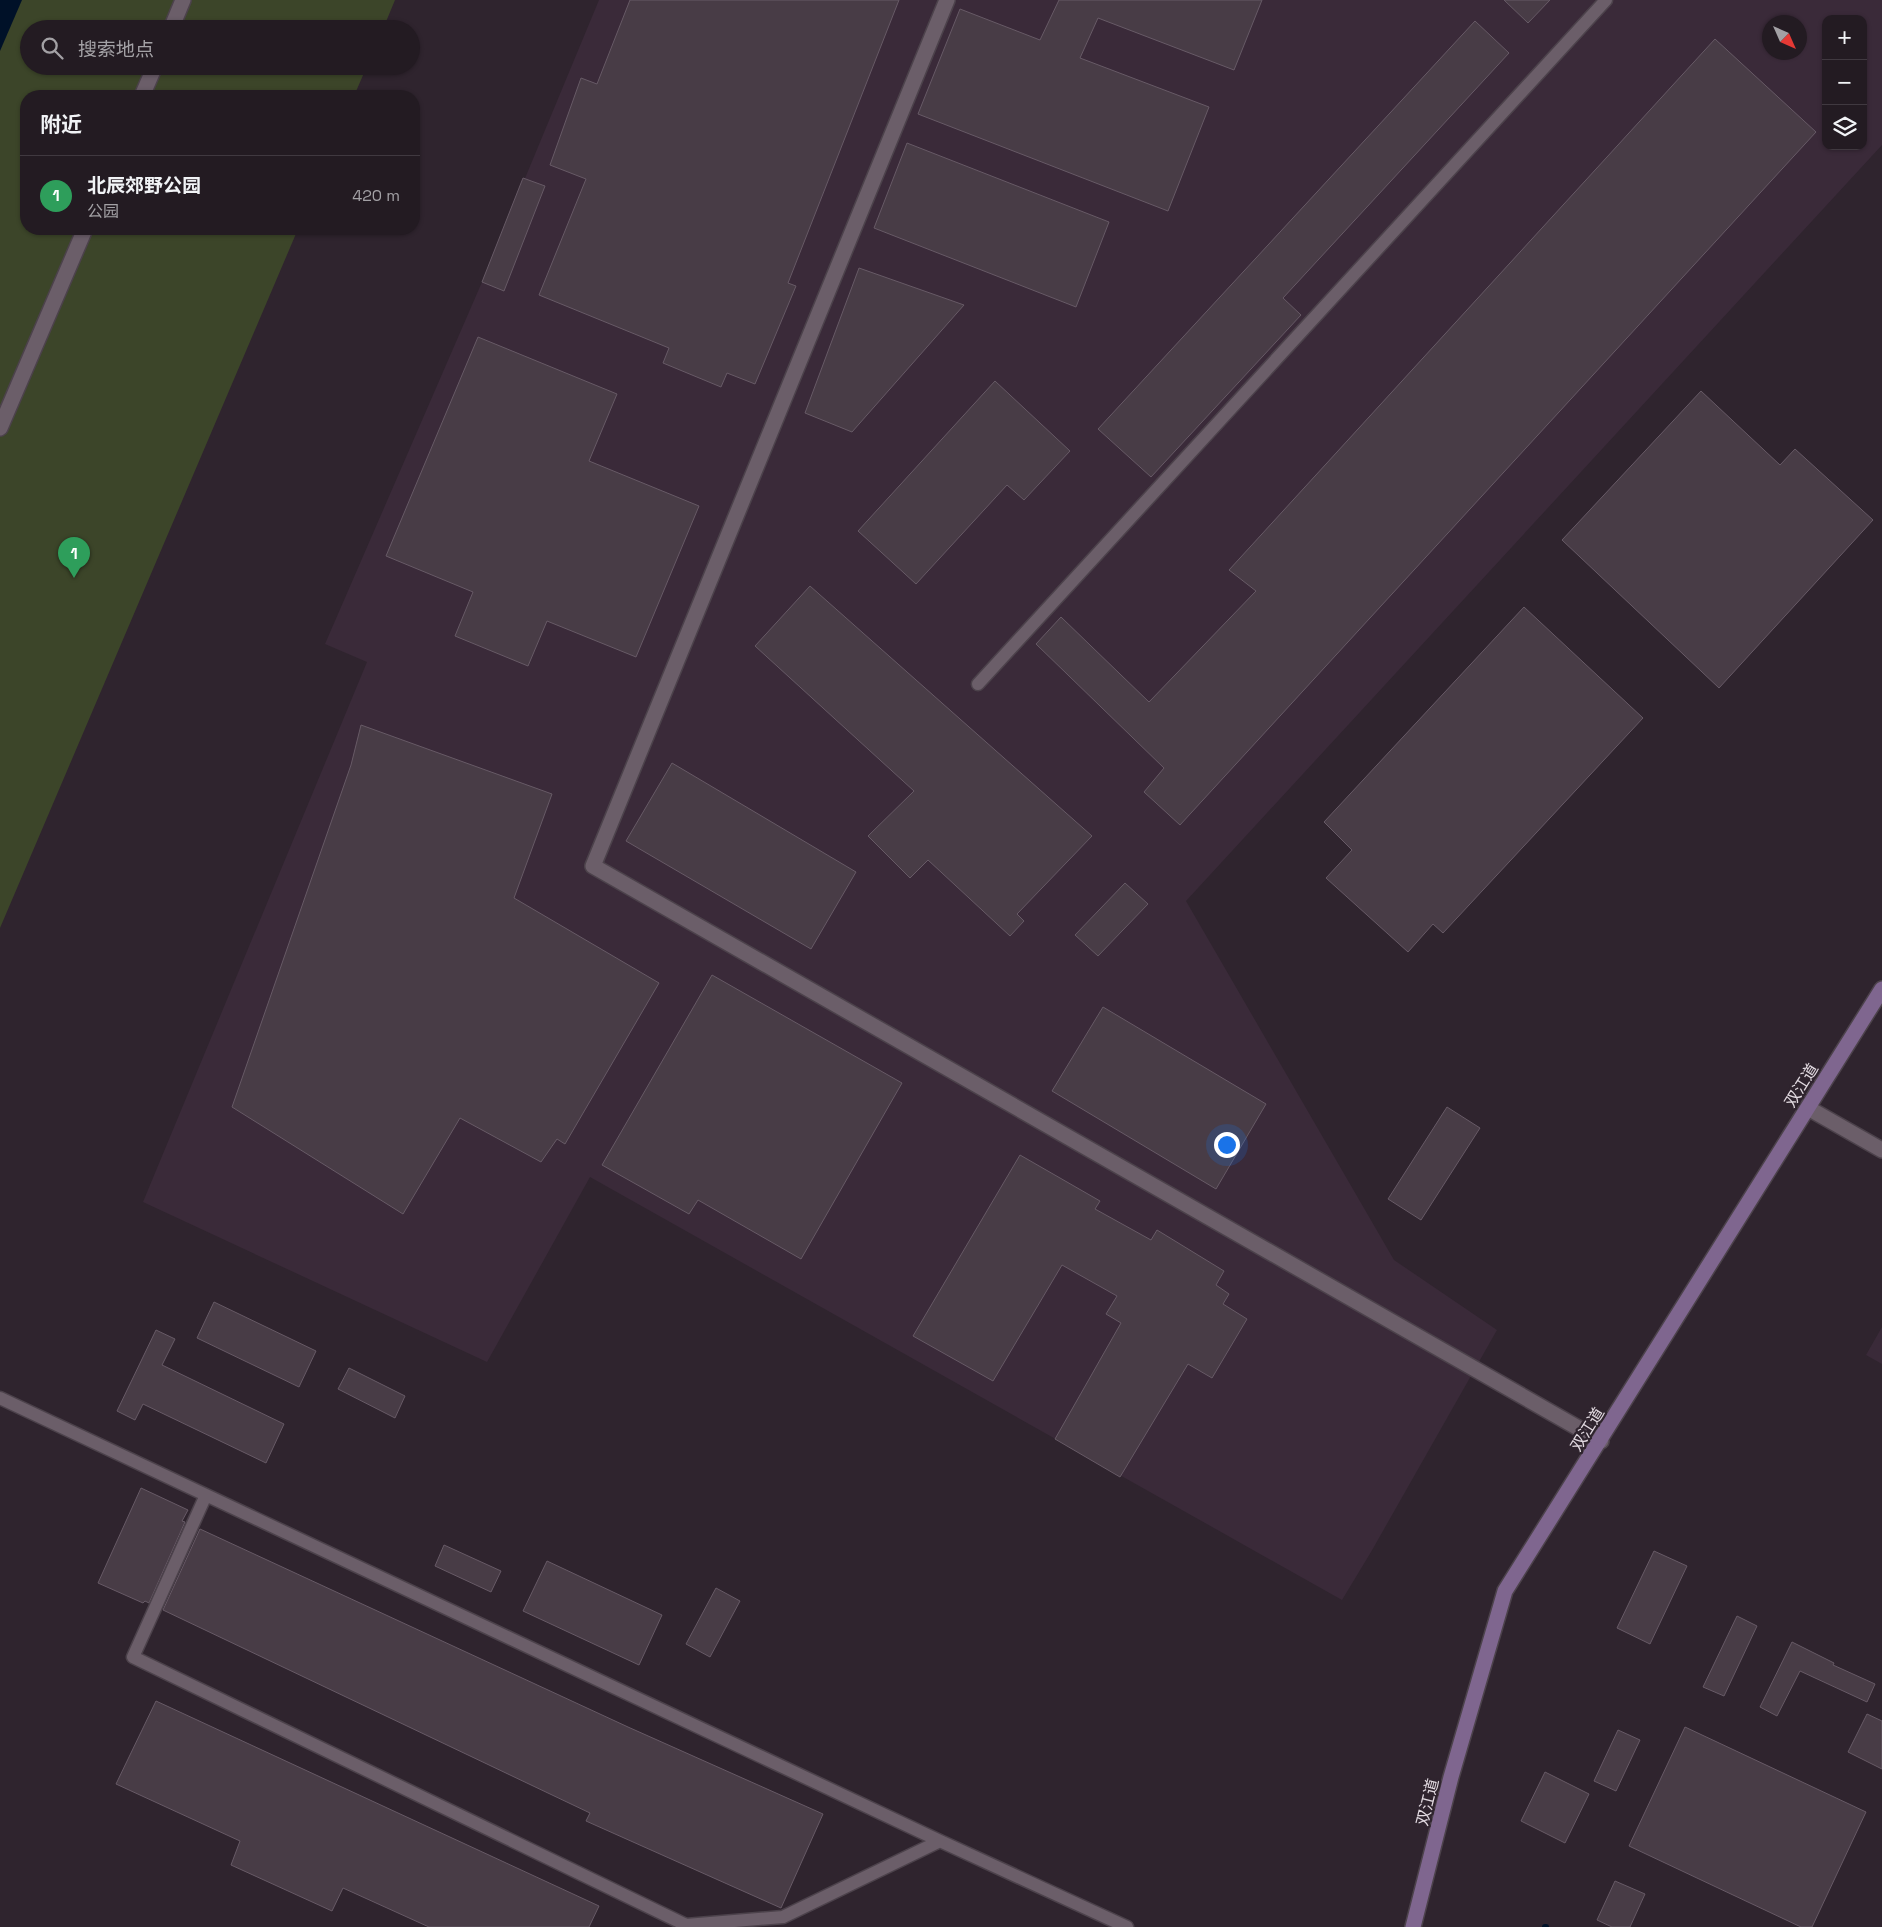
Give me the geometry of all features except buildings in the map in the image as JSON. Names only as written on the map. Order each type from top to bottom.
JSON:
[{"type":"main road","name":"双江道","points":[[1413,1927],[1451,1777],[1505,1591],[1601,1441],[1882,989]]},
{"type":"street","points":[[175,20],[183,0]]},
{"type":"street","points":[[947,0],[593,866],[1601,1441]]},
{"type":"street","points":[[145,90],[151,75]]},
{"type":"street","points":[[0,428],[82,235]]},
{"type":"street","points":[[1808,1108],[1882,1150]]},
{"type":"lane","points":[[978,684],[1606,0]]},
{"type":"lane","points":[[0,1398],[940,1841],[1127,1927]]},
{"type":"lane","points":[[206,1495],[132,1657],[686,1925],[783,1917],[940,1841]]},
{"type":"shaded area","points":[[599,0],[1882,0],[1882,145],[1186,901],[1394,1260],[1497,1330],[1342,1600],[590,1177],[487,1362],[143,1202],[367,662],[325,644],[482,282]]},
{"type":"shaded area","points":[[1882,1327],[1882,1364],[1866,1355]]},
{"type":"green space","points":[[0,0],[395,0],[387,20],[20,20],[20,75],[363,75],[357,90],[20,90],[20,235],[295,235],[0,928]]},
{"type":"water","points":[[0,0],[22,0],[0,51]]},
{"type":"place","name":"北辰郊野公园","points":[[74,578]]}]
